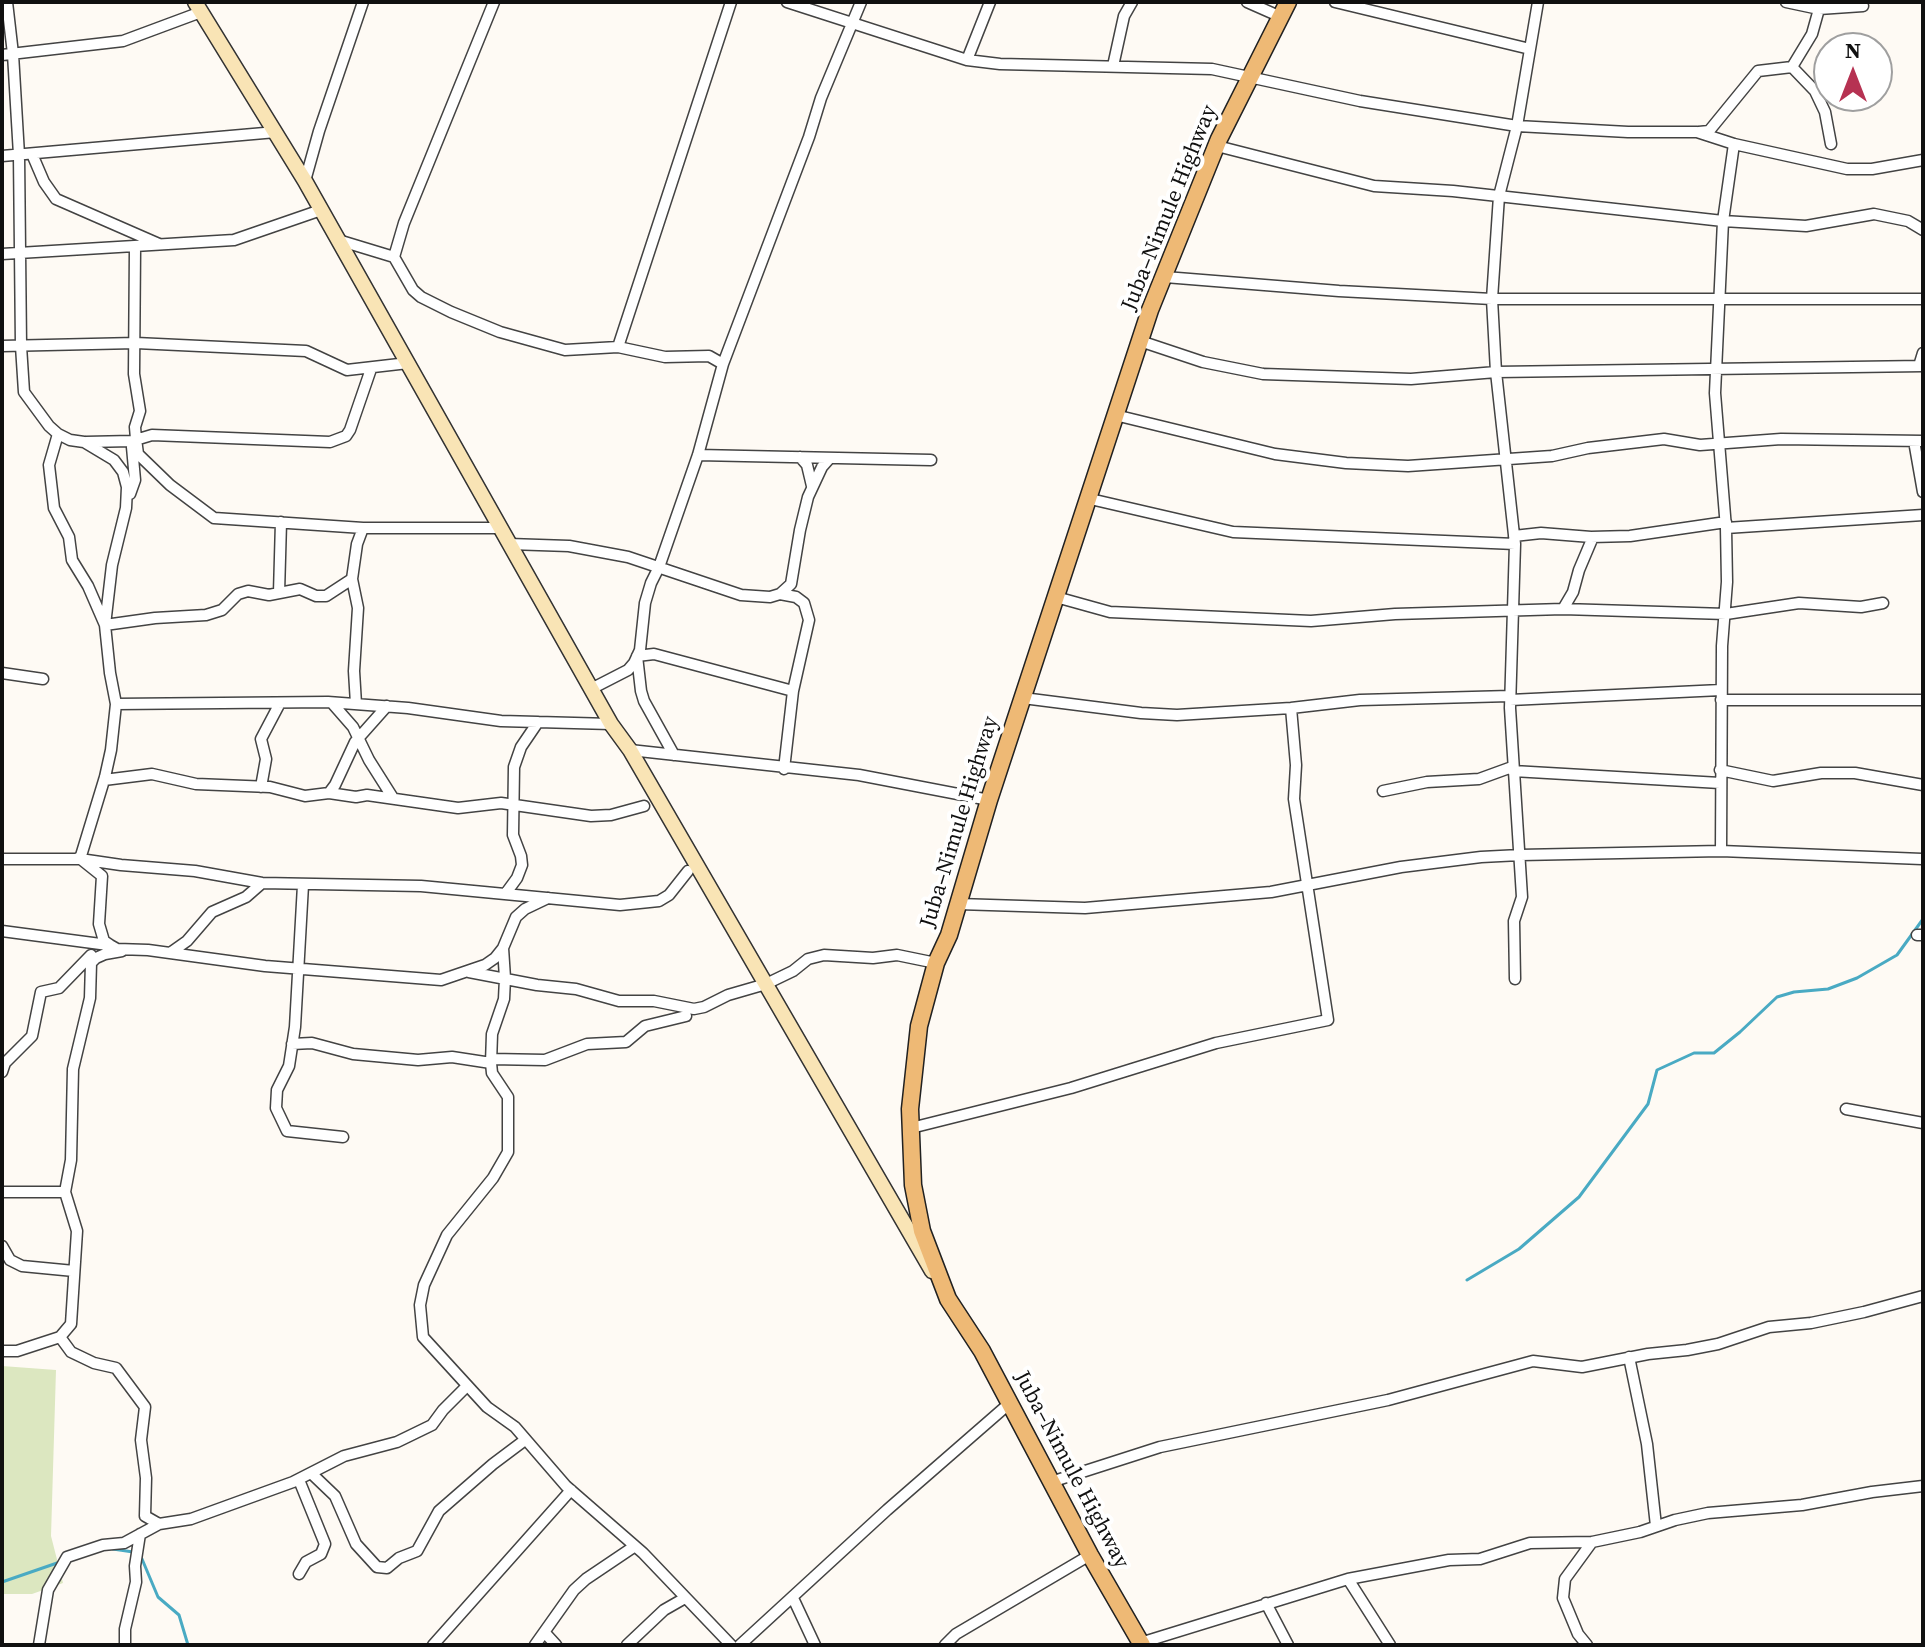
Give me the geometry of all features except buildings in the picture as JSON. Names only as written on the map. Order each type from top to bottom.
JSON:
[{"type":"main road","points":[[198,7],[305,181],[611,724],[630,750],[948,1299]]},
{"type":"main road","name":"Juba–Nimule Highway","points":[[1139,1644],[982,1351],[948,1299],[922,1231],[913,1185],[910,1109],[919,1026],[936,963],[949,935],[1086,498],[1166,268],[1217,146],[1284,10]]},
{"type":"street","points":[[7,2],[8,55],[19,155],[24,392],[49,426],[70,440],[84,442],[134,440],[152,435],[302,443],[339,439],[350,430],[371,369]]},
{"type":"street","points":[[305,181],[363,2]]},
{"type":"street","points":[[394,257],[404,223],[418,195],[494,2]]},
{"type":"street","points":[[618,347],[731,2]]},
{"type":"street","points":[[787,2],[967,60],[1000,64],[1199,68],[1360,101],[1517,126],[1709,131],[1758,71],[1792,67]]},
{"type":"street","points":[[674,755],[644,701],[637,656],[645,603],[698,455],[723,364],[861,2]]},
{"type":"street","points":[[967,60],[990,2]]},
{"type":"street","points":[[1113,66],[1124,16],[1132,2]]},
{"type":"street","points":[[1247,2],[1284,10]]},
{"type":"street","points":[[1335,2],[1530,49]]},
{"type":"street","points":[[1515,979],[1514,921],[1522,897],[1510,698],[1514,540],[1504,460],[1492,299],[1499,196],[1517,126],[1538,2]]},
{"type":"street","points":[[1786,2],[1819,9],[1863,6]]},
{"type":"street","points":[[8,55],[123,41],[198,7]]},
{"type":"street","points":[[1792,67],[1812,34],[1819,9]]},
{"type":"street","points":[[1792,67],[1815,91],[1825,112],[1831,144]]},
{"type":"street","points":[[2,156],[276,132]]},
{"type":"street","points":[[1697,132],[1734,144],[1847,169],[1872,169],[1923,160]]},
{"type":"street","points":[[1721,851],[1726,525],[1718,444],[1717,369],[1723,221],[1734,144]]},
{"type":"street","points":[[1217,146],[1374,186],[1499,196],[1723,221],[1806,226],[1874,214],[1908,221],[1923,230]]},
{"type":"street","points":[[32,154],[44,182],[56,199],[161,245]]},
{"type":"street","points":[[2,254],[135,248],[249,237],[321,210]]},
{"type":"street","points":[[338,240],[394,257],[413,290],[428,301],[500,332],[565,350],[618,347],[665,357],[709,356],[723,364]]},
{"type":"street","points":[[79,858],[104,780],[116,704],[105,625],[115,547],[135,480],[134,440],[140,411],[134,374],[135,248]]},
{"type":"street","points":[[1165,277],[1492,299],[1923,299]]},
{"type":"street","points":[[1140,341],[1203,362],[1263,374],[1411,379],[1496,372],[1921,366],[1923,353]]},
{"type":"street","points":[[2,346],[136,343],[306,351],[347,370],[408,363]]},
{"type":"street","points":[[1115,415],[1275,454],[1346,463],[1408,466],[1552,456],[1664,439],[1689,444],[1781,439],[1919,441],[1923,492]]},
{"type":"street","points":[[58,434],[49,465],[54,508],[69,537],[73,564],[88,586],[105,625]]},
{"type":"street","points":[[134,440],[138,454],[170,485],[214,518],[363,528],[500,528]]},
{"type":"street","points":[[84,442],[114,460],[123,472],[128,498]]},
{"type":"street","points":[[698,455],[931,460]]},
{"type":"street","points":[[800,457],[810,474],[812,488]]},
{"type":"street","points":[[509,544],[569,546],[628,557],[741,595],[770,597],[780,594],[791,584],[800,530],[812,488],[830,458]]},
{"type":"street","points":[[1086,498],[1233,532],[1514,540],[1541,533],[1630,536],[1726,525],[1923,515]]},
{"type":"street","points":[[279,593],[281,522]]},
{"type":"street","points":[[356,704],[354,671],[358,608],[352,579],[357,544],[363,528]]},
{"type":"street","points":[[1563,609],[1573,592],[1593,537]]},
{"type":"street","points":[[784,769],[793,691],[809,620],[809,613],[800,597],[795,570]]},
{"type":"street","points":[[105,625],[155,618],[196,617],[222,610],[243,592],[269,595],[300,589],[316,596],[326,596],[352,579]]},
{"type":"street","points":[[780,594],[796,597],[804,603]]},
{"type":"street","points":[[1056,597],[1110,612],[1311,621],[1395,614],[1563,609],[1726,614],[1799,603],[1861,607],[1883,603]]},
{"type":"street","points":[[637,656],[654,654],[793,691]]},
{"type":"street","points":[[591,689],[628,670],[637,656]]},
{"type":"street","points":[[2,673],[43,679]]},
{"type":"street","points":[[1023,698],[1177,715],[1360,700],[1721,695],[1923,700]]},
{"type":"street","points":[[261,787],[266,759],[261,739],[280,703]]},
{"type":"street","points":[[116,704],[332,703],[387,706],[501,721],[611,724]]},
{"type":"street","points":[[332,703],[344,713],[393,798]]},
{"type":"street","points":[[329,793],[358,737],[387,706]]},
{"type":"street","points":[[911,1128],[1071,1088],[1216,1043],[1328,1020],[1294,799],[1296,765],[1291,708]]},
{"type":"street","points":[[506,893],[522,865],[513,835],[514,767],[521,747],[538,722]]},
{"type":"street","points":[[630,750],[859,775],[989,800]]},
{"type":"street","points":[[1383,791],[1427,782],[1479,779],[1513,769],[1720,783]]},
{"type":"street","points":[[1720,770],[1773,781],[1821,773],[1855,773],[1923,785]]},
{"type":"street","points":[[104,780],[152,774],[196,784],[261,787],[305,796],[329,793],[350,797],[367,795],[458,808],[501,803],[591,816],[611,815],[644,806]]},
{"type":"street","points":[[958,904],[1085,908],[1271,892],[1401,867],[1520,855],[1721,851],[1922,859]]},
{"type":"street","points":[[2,1351],[17,1351],[60,1337],[71,1324],[77,1231],[65,1192],[71,1160],[73,1069],[90,998],[91,954],[99,924],[103,882],[102,876],[79,858]]},
{"type":"street","points":[[2,859],[79,858],[195,871],[262,883],[421,886],[620,905],[659,901],[669,895],[688,871]]},
{"type":"street","points":[[2,871],[15,859]]},
{"type":"street","points":[[103,882],[121,865]]},
{"type":"street","points":[[169,954],[187,941],[212,912],[246,897],[262,883]]},
{"type":"street","points":[[303,885],[292,1044],[289,1066],[275,1097],[276,1108],[283,1127],[293,1134],[343,1137]]},
{"type":"street","points":[[99,924],[104,941],[128,950],[299,969],[441,980],[485,965],[495,958],[503,948],[516,917],[548,898]]},
{"type":"street","points":[[2,931],[91,954],[128,950]]},
{"type":"street","points":[[2,1072],[5,1063],[32,1036],[41,992],[59,988],[91,954],[110,945]]},
{"type":"street","points":[[503,948],[504,999],[492,1034],[491,1061],[492,1073],[508,1097],[508,1152],[493,1178],[447,1235],[424,1285],[420,1305],[423,1337],[487,1407],[515,1427],[571,1490],[635,1546],[731,1645]]},
{"type":"street","points":[[466,971],[576,989],[619,1001],[654,1001],[694,1009],[766,984],[793,971],[808,959],[824,955],[873,958],[897,955],[936,963]]},
{"type":"street","points":[[292,1044],[312,1043],[353,1054],[418,1060],[452,1057],[491,1061],[545,1060],[587,1044],[626,1042],[645,1026],[686,1016]]},
{"type":"street","points":[[1846,1109],[1923,1123]]},
{"type":"street","points":[[2,1192],[65,1192]]},
{"type":"street","points":[[2,1246],[15,1264],[74,1271]]},
{"type":"street","points":[[1051,1482],[1160,1447],[1388,1400],[1533,1361],[1582,1367],[1718,1344],[1769,1327],[1811,1323],[1923,1296]]},
{"type":"street","points":[[60,1337],[71,1352],[94,1363],[116,1368],[145,1407],[141,1440],[146,1478],[144,1508],[148,1519],[159,1524]]},
{"type":"street","points":[[1629,1357],[1647,1444],[1656,1526]]},
{"type":"street","points":[[39,1645],[48,1590],[64,1561],[72,1555],[103,1545],[124,1543],[159,1524],[191,1519],[299,1480],[344,1456],[397,1442],[425,1429],[467,1386]]},
{"type":"street","points":[[740,1645],[1011,1402]]},
{"type":"street","points":[[312,1474],[335,1496],[356,1544],[377,1567],[387,1568],[399,1558],[417,1551],[439,1511],[525,1440]]},
{"type":"street","points":[[299,1480],[325,1544],[321,1554],[306,1562],[299,1574]]},
{"type":"street","points":[[1139,1644],[1348,1579],[1449,1560],[1480,1559],[1530,1543],[1592,1542],[1708,1513],[1802,1505],[1923,1486]]},
{"type":"street","points":[[435,1645],[571,1490]]},
{"type":"street","points":[[125,1645],[125,1629],[136,1582],[140,1534]]},
{"type":"street","points":[[1587,1645],[1578,1634],[1563,1598],[1565,1579],[1592,1542]]},
{"type":"street","points":[[535,1645],[580,1585],[635,1546]]},
{"type":"street","points":[[945,1645],[956,1634],[1090,1555]]},
{"type":"street","points":[[1348,1579],[1390,1645]]},
{"type":"street","points":[[627,1645],[664,1610],[685,1598]]},
{"type":"street","points":[[793,1598],[815,1645]]},
{"type":"street","points":[[1266,1603],[1288,1645]]},
{"type":"street","points":[[545,1633],[556,1645]]},
{"type":"green space","points":[[2,1366],[56,1370],[51,1536],[63,1583],[32,1594],[2,1594]]},
{"type":"waterway","points":[[1467,1280],[1519,1249],[1579,1197],[1648,1104],[1657,1070],[1694,1053],[1714,1053],[1777,997],[1828,989],[1857,978],[1897,955],[1923,919]]},
{"type":"waterway","points":[[113,1549],[133,1552]]},
{"type":"waterway","points":[[139,1556],[158,1597],[179,1615],[188,1645]]},
{"type":"waterway","points":[[2,1582],[60,1562]]}]
